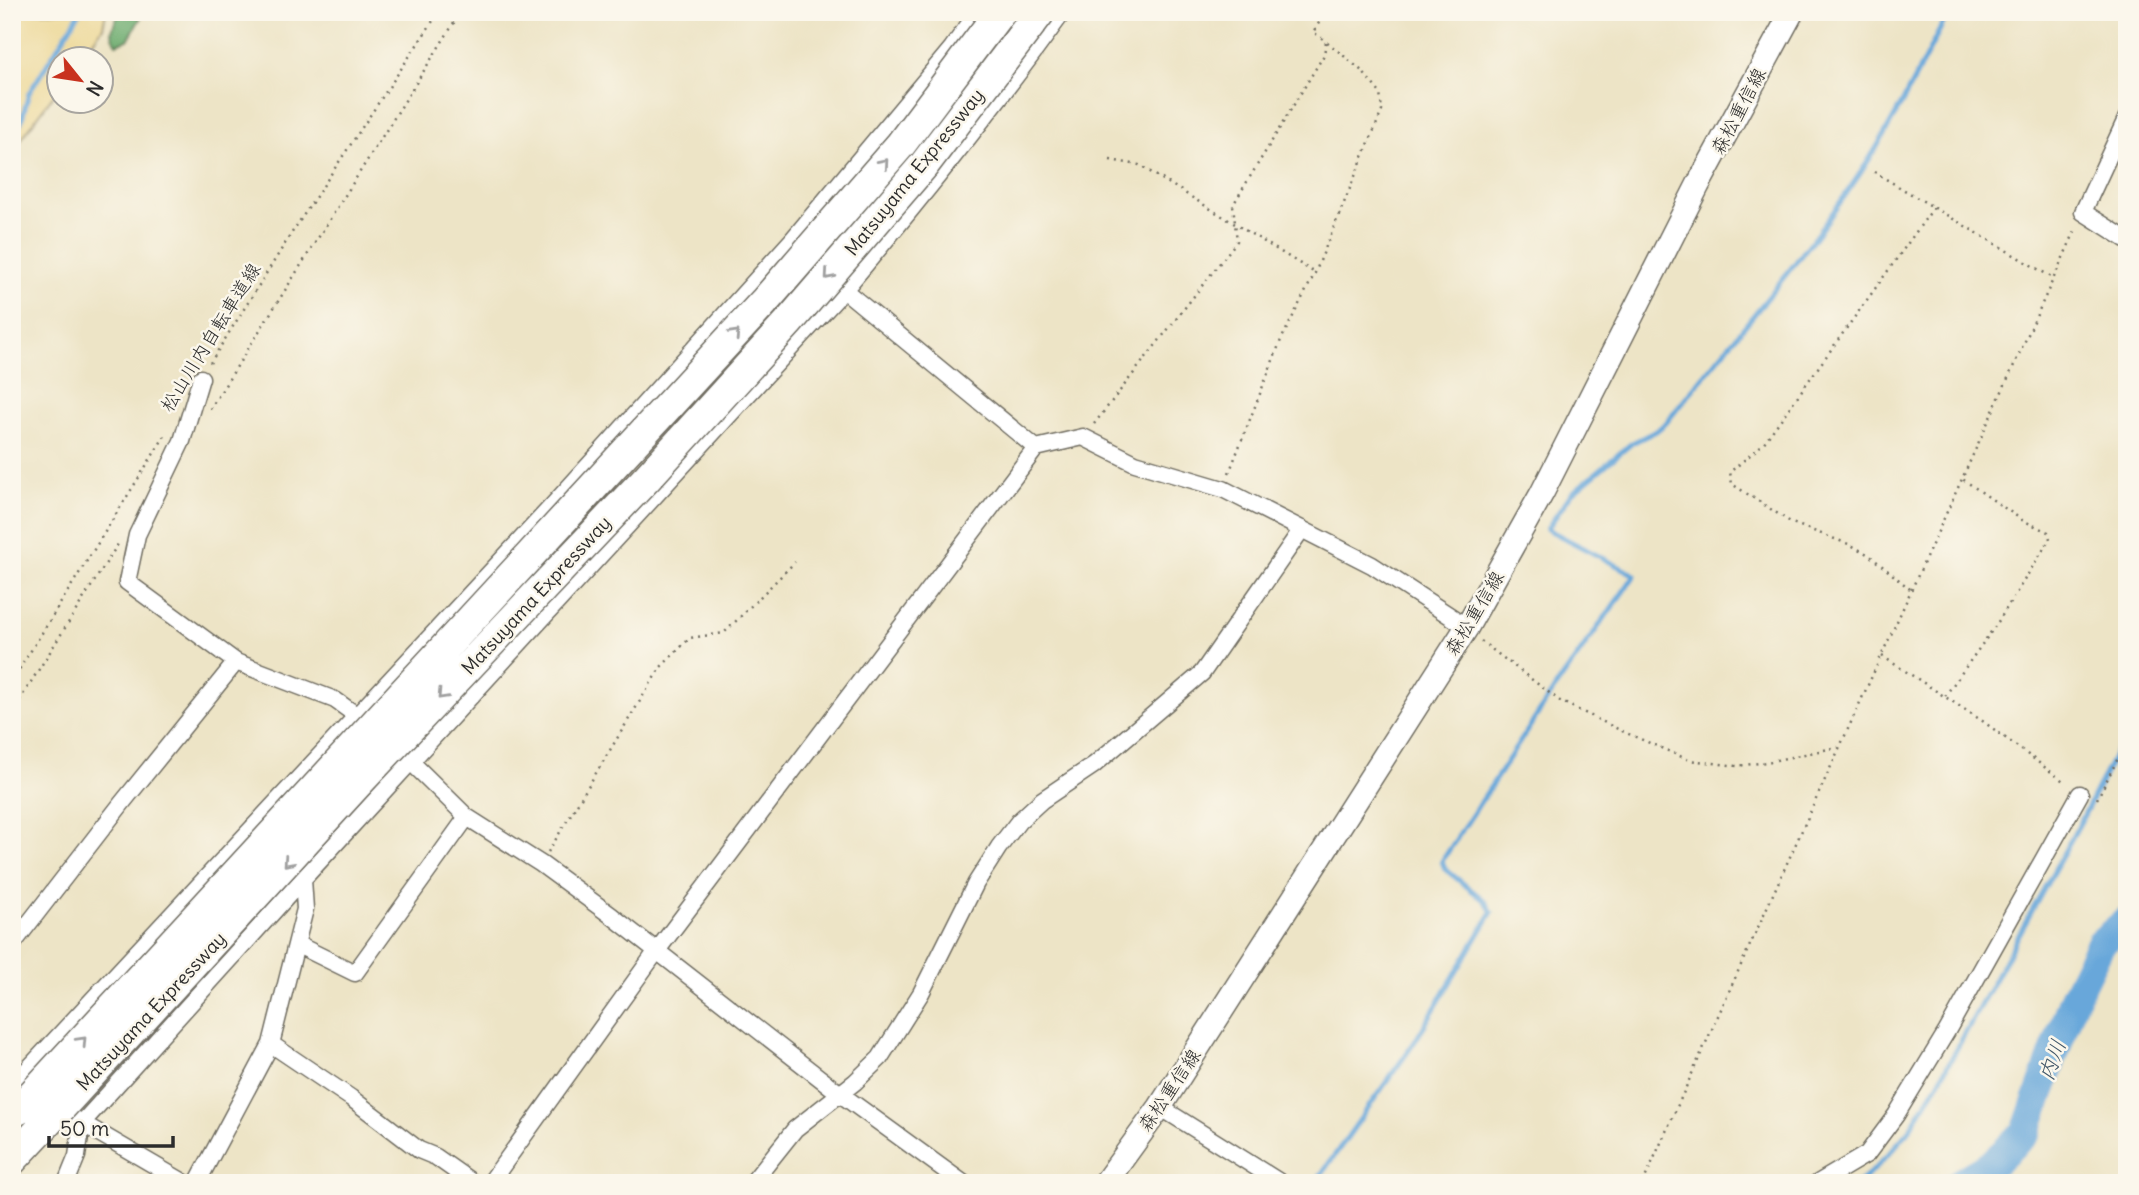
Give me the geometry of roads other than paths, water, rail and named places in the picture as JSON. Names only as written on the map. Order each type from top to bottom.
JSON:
[{"type":"highway","name":"Matsuyama Expressway","points":[[15,1097],[764,302],[901,144],[1000,12]]},
{"type":"highway","name":"Matsuyama Expressway","points":[[12,1160],[403,754],[925,165],[1040,12]]},
{"type":"main road","name":"森松重信線","points":[[1105,1183],[1160,1107],[1467,627],[1542,493],[1698,185],[1792,12]]},
{"type":"street","points":[[185,1183],[82,1123],[15,1097],[356,715],[552,506],[792,240],[952,48],[978,12]]},
{"type":"street","points":[[66,1183],[77,1156],[82,1123],[303,879],[403,754],[844,290],[943,172],[1063,12]]},
{"type":"street","points":[[2127,117],[2084,212],[2127,240]]},
{"type":"street","points":[[844,290],[1036,448]]},
{"type":"street","points":[[201,378],[182,441],[137,536],[127,582],[236,662],[335,700],[356,715],[403,754],[467,817],[541,864],[612,916],[839,1093],[963,1183]]},
{"type":"street","points":[[490,1183],[656,952],[1036,448],[1083,437],[1135,463],[1223,489],[1372,565],[1467,627]]},
{"type":"street","points":[[752,1183],[795,1129],[855,1082],[880,1058],[921,993],[976,883],[1019,821],[1042,800],[1094,765],[1202,673],[1302,529]]},
{"type":"street","points":[[12,945],[236,662]]},
{"type":"street","points":[[1818,1183],[1867,1154],[1896,1115],[1947,1031],[2080,793]]},
{"type":"street","points":[[298,945],[355,973],[467,817]]},
{"type":"street","points":[[197,1183],[271,1044],[305,909],[303,879]]},
{"type":"street","points":[[271,1044],[351,1098],[419,1150],[436,1157],[473,1183]]},
{"type":"street","points":[[1160,1107],[1281,1183]]},
{"type":"waterway","points":[[12,133],[21,122],[29,93],[80,12]]},
{"type":"waterway","points":[[1315,1183],[1414,1043],[1492,912],[1485,901],[1445,869],[1442,861],[1555,688],[1635,575],[1547,529],[1571,494],[1632,443],[1666,423],[1790,270],[1872,155],[1949,12]]},
{"type":"waterway","points":[[2121,12],[2127,46]]},
{"type":"waterway","points":[[2127,92],[2123,110],[2127,114]]},
{"type":"waterway","points":[[1858,1183],[1877,1167],[1907,1133],[1937,1085],[2081,821],[2127,730]]},
{"type":"waterway","name":"内川","points":[[1960,1183],[1992,1164],[2026,1132],[2073,1000],[2101,943],[2127,921]]}]
